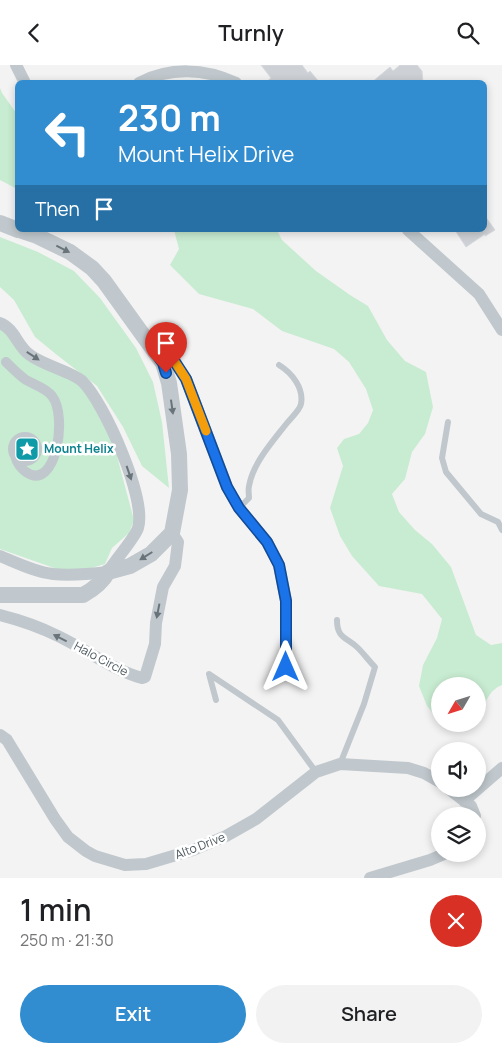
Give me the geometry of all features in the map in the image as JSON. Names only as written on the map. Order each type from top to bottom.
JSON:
[{"type":"street","points":[[16,65],[24,80]]},
{"type":"street","points":[[145,80],[156,75],[182,71],[209,73],[228,80]]},
{"type":"street","points":[[0,223],[15,229]]},
{"type":"street","points":[[0,556],[26,567],[51,574],[108,572],[130,566],[150,555],[172,533],[180,490],[179,454],[163,363],[104,281],[92,268],[70,252],[24,232]]},
{"type":"street","points":[[410,232],[479,294],[502,330]]},
{"type":"street","points":[[0,323],[6,325],[13,332],[17,342],[31,356],[81,380],[97,402],[111,427],[130,473],[140,519],[138,530],[114,561],[102,581],[92,591],[83,595],[0,595]]},
{"type":"street","points":[[154,351],[166,352],[186,379],[227,487],[239,508],[267,542],[279,565],[286,601],[286,667]]},
{"type":"street","points":[[6,362],[26,379],[49,392],[57,403],[60,415],[56,455],[49,467],[41,473],[34,475],[27,473],[20,467],[16,456]]},
{"type":"street","name":"Halo Circle","points":[[0,615],[18,619],[59,637],[124,673],[142,678],[145,677],[155,644],[156,623],[163,587],[176,567],[178,542],[172,533]]},
{"type":"street","name":"Alto Drive","points":[[0,735],[7,741],[54,819],[68,837],[95,856],[125,865],[146,864],[194,851],[226,836],[256,819],[316,772],[340,764],[408,768],[431,777]]},
{"type":"street","points":[[464,801],[502,768]]},
{"type":"street","points":[[459,797],[471,807]]},
{"type":"street","points":[[370,878],[431,860]]},
{"type":"lane","points":[[239,508],[249,498],[248,488],[253,472],[301,405],[301,393],[297,383],[292,375],[279,365]]},
{"type":"lane","points":[[448,422],[442,457],[446,472],[481,513],[498,522],[502,530]]},
{"type":"lane","points":[[337,620],[337,628],[343,638],[357,647],[375,667],[364,704],[340,764]]},
{"type":"lane","points":[[216,700],[209,674],[278,720],[316,772]]},
{"type":"green space","points":[[0,88],[15,111],[15,188],[0,180]]},
{"type":"green space","points":[[175,232],[278,232],[282,240],[316,271],[368,306],[387,340],[405,361],[426,372],[433,407],[425,434],[412,452],[405,479],[392,494],[399,512],[415,530],[432,544],[451,567],[476,635],[491,645],[502,643],[502,685],[490,694],[486,702],[486,677],[431,677],[431,711],[427,706],[419,686],[423,665],[437,638],[442,619],[422,594],[379,586],[352,556],[340,536],[330,508],[343,466],[337,448],[344,439],[359,434],[368,423],[373,410],[366,389],[349,362],[334,349],[282,331],[253,309],[199,294],[170,265],[179,249]]},
{"type":"green space","points":[[0,237],[38,252],[74,271],[100,298],[136,348],[153,382],[162,422],[169,488],[142,466],[123,427],[97,386],[35,337],[14,300],[0,287]]},
{"type":"green space","points":[[0,328],[80,386],[99,413],[114,445],[134,520],[129,533],[112,548],[105,564],[81,571],[57,569],[0,549]]},
{"type":"building","points":[[261,65],[302,65],[308,73],[310,71],[318,80],[269,80],[271,78]]},
{"type":"building","points":[[400,65],[417,65],[422,71],[423,80],[375,80],[390,67],[393,71]]},
{"type":"building","points":[[487,219],[495,230],[485,236],[485,234],[466,247],[456,232],[487,232]]},
{"type":"slow traffic","points":[[175,362],[186,379],[206,431]]},
{"type":"place","name":"Mount Helix","points":[[27,449]]},
{"type":"route","points":[[166,373],[163,363],[154,351],[166,352],[186,379],[227,487],[239,508],[267,542],[279,565],[286,601],[286,667]]}]
